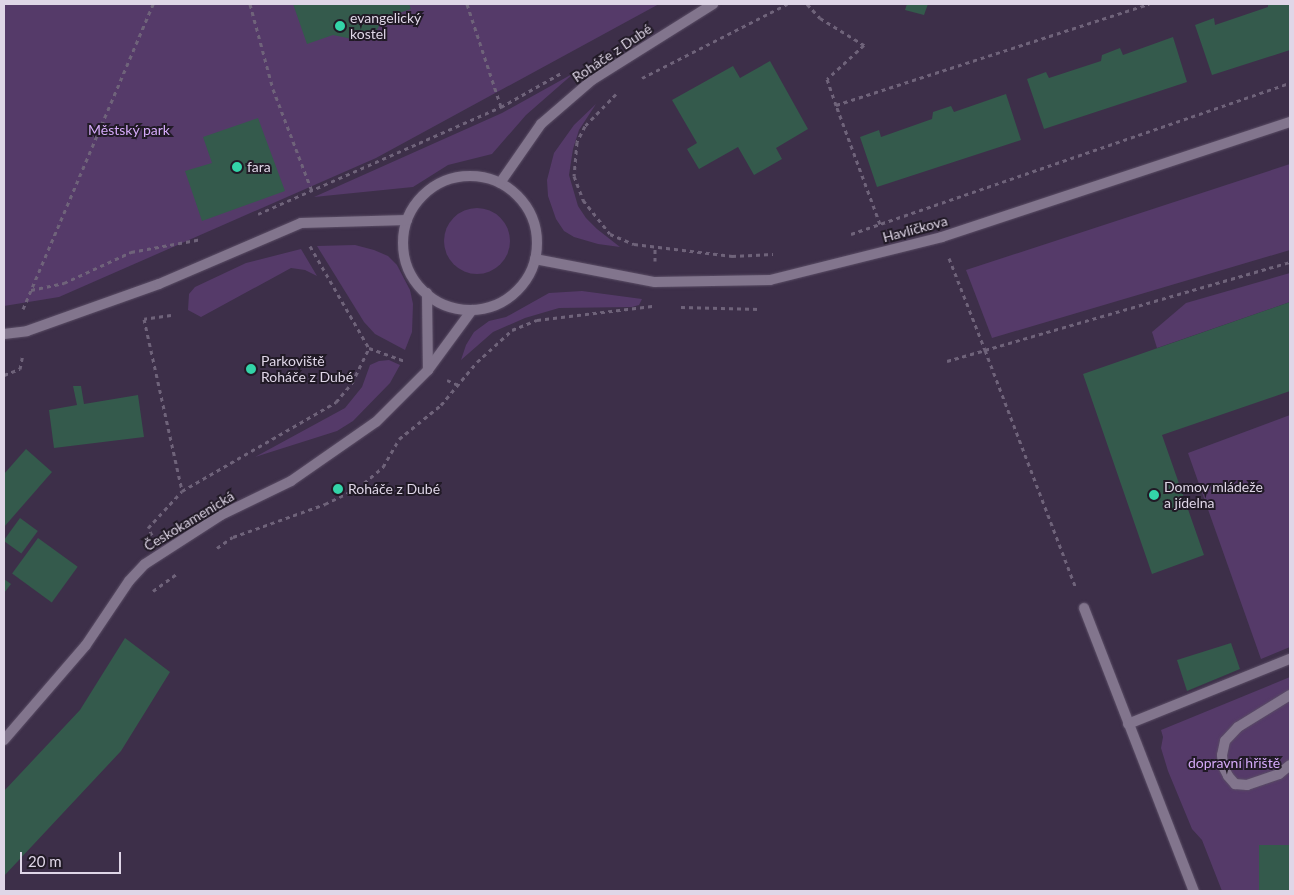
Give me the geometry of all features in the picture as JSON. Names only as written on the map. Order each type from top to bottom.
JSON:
[{"type":"street","name":"Roháče z Dubé","points":[[500,182],[541,124],[592,80],[713,4]]},
{"type":"street","name":"Havlíčkova","points":[[535,260],[655,282],[770,280],[942,237],[1290,122]]},
{"type":"street","points":[[468,176],[484,177],[500,182],[512,190],[531,213],[537,243],[535,260],[522,285],[511,296],[498,304],[472,310],[446,305],[427,293],[416,282],[405,256],[403,244],[407,220],[420,198],[443,182],[468,176]]},
{"type":"street","points":[[4,334],[27,330],[159,284],[301,223],[407,220]]},
{"type":"street","points":[[427,293],[428,370]]},
{"type":"street","name":"Českokamenická","points":[[4,740],[86,645],[129,581],[145,564],[221,515],[291,481],[376,422],[428,370],[472,310]]},
{"type":"street","points":[[1084,608],[1194,891]]},
{"type":"street","points":[[1128,724],[1290,659]]},
{"type":"street","points":[[1290,695],[1238,727],[1225,741],[1222,755],[1223,766],[1236,784],[1247,785],[1279,774],[1290,765]]},
{"type":"street","points":[[1279,774],[1290,775]]},
{"type":"path","points":[[22,309],[154,4]]},
{"type":"path","points":[[250,4],[273,89],[312,191]]},
{"type":"path","points":[[467,4],[501,107]]},
{"type":"path","points":[[636,81],[788,4]]},
{"type":"path","points":[[807,4],[820,18],[864,45],[827,79],[880,224]]},
{"type":"path","points":[[836,105],[1149,4]]},
{"type":"path","points":[[250,218],[501,107],[569,69]]},
{"type":"path","points":[[845,236],[1290,83]]},
{"type":"path","points":[[620,90],[585,126],[577,142],[574,176],[583,200],[610,234],[634,244],[732,256],[781,253]]},
{"type":"path","points":[[171,315],[144,319],[182,491],[336,402],[352,383],[369,348],[315,258],[293,198]]},
{"type":"path","points":[[942,237],[1084,608]]},
{"type":"path","points":[[31,290],[64,283],[131,252],[206,238]]},
{"type":"path","points":[[947,361],[1290,262]]},
{"type":"path","points":[[209,552],[233,537],[325,504],[358,488],[384,467],[399,440],[442,405],[477,362],[512,330],[537,320],[659,306]]},
{"type":"path","points":[[678,306],[760,309]]},
{"type":"path","points":[[371,891],[392,891]]},
{"type":"green space","name":"Městský park","points":[[4,4],[659,4],[376,158],[59,297],[4,306]]},
{"type":"green space","points":[[574,73],[526,115],[492,154],[448,165],[413,187],[314,197],[502,113]]},
{"type":"green space","points":[[596,104],[579,130],[573,149],[569,175],[578,206],[586,218],[620,247],[598,244],[574,237],[564,231],[556,219],[548,196],[547,180],[554,153],[574,125]]},
{"type":"green space","points":[[1290,164],[1290,250],[992,338],[966,270]]},
{"type":"green space","points":[[470,208],[484,208],[496,213],[505,222],[510,234],[508,254],[501,265],[484,274],[470,274],[458,269],[449,260],[444,248],[444,234],[449,222],[458,213]]},
{"type":"green space","points":[[355,245],[388,256],[397,265],[410,290],[413,304],[412,332],[405,350],[375,334],[364,322],[317,246]]},
{"type":"green space","points":[[301,249],[317,276],[305,270],[291,268],[201,317],[188,310],[189,294],[195,287],[246,263]]},
{"type":"green space","points":[[1290,273],[1290,302],[1157,348],[1152,332],[1186,303]]},
{"type":"green space","points":[[582,291],[642,299],[639,305],[632,307],[559,308],[525,318],[493,332],[461,360],[466,345],[474,332],[489,321],[506,317],[549,293]]},
{"type":"green space","points":[[389,360],[400,365],[390,383],[353,421],[337,431],[255,457],[345,408],[362,387],[370,365],[379,361]]},
{"type":"green space","points":[[1290,415],[1290,647],[1261,659],[1188,453]]},
{"type":"green space","name":"dopravní hřiště","points":[[1290,677],[1290,891],[1222,891],[1202,840],[1192,829],[1168,771],[1161,748],[1163,737],[1161,730]]},
{"type":"building","name":"evangelický kostel","points":[[293,4],[409,4],[411,9],[384,18],[375,33],[357,40],[333,35],[307,44]]},
{"type":"building","points":[[907,4],[928,4],[924,15],[905,10]]},
{"type":"building","points":[[1268,4],[1290,4],[1290,50],[1212,75],[1195,25],[1214,18],[1215,25],[1268,7]]},
{"type":"building","points":[[1173,37],[1187,82],[1044,129],[1027,79],[1046,72],[1049,78],[1101,61],[1102,55],[1120,48],[1123,55]]},
{"type":"building","points":[[770,61],[808,129],[776,148],[782,159],[754,175],[738,147],[699,169],[687,149],[697,143],[672,100],[733,66],[740,78]]},
{"type":"building","points":[[1006,94],[1021,140],[877,187],[860,137],[879,130],[881,137],[932,119],[933,112],[951,106],[954,112]]},
{"type":"building","name":"fara","points":[[258,118],[285,191],[202,221],[185,171],[212,163],[203,137]]},
{"type":"building","name":"Domov mládeže a jídelna","points":[[1290,302],[1290,391],[1162,435],[1204,555],[1152,574],[1083,374]]},
{"type":"building","points":[[73,386],[81,386],[84,404],[138,395],[144,437],[54,448],[49,410],[77,405]]},
{"type":"building","points":[[26,449],[52,472],[4,527],[4,474]]},
{"type":"building","points":[[20,518],[38,531],[21,554],[4,541]]},
{"type":"building","points":[[38,538],[78,567],[52,602],[12,574]]},
{"type":"building","points":[[4,579],[11,584],[4,593]]},
{"type":"building","points":[[125,638],[170,672],[121,751],[4,876],[4,791],[80,710]]},
{"type":"building","points":[[1231,643],[1240,669],[1187,691],[1177,660]]},
{"type":"building","points":[[1259,845],[1290,845],[1290,891],[1259,891]]},
{"type":"place","name":"evangelický kostel","points":[[340,26]]},
{"type":"place","name":"fara","points":[[237,167]]},
{"type":"place","name":"Parkoviště Roháče z Dubé","points":[[251,369]]},
{"type":"place","name":"Roháče z Dubé","points":[[338,489]]},
{"type":"place","name":"Domov mládeže a jídelna","points":[[1154,495]]}]
